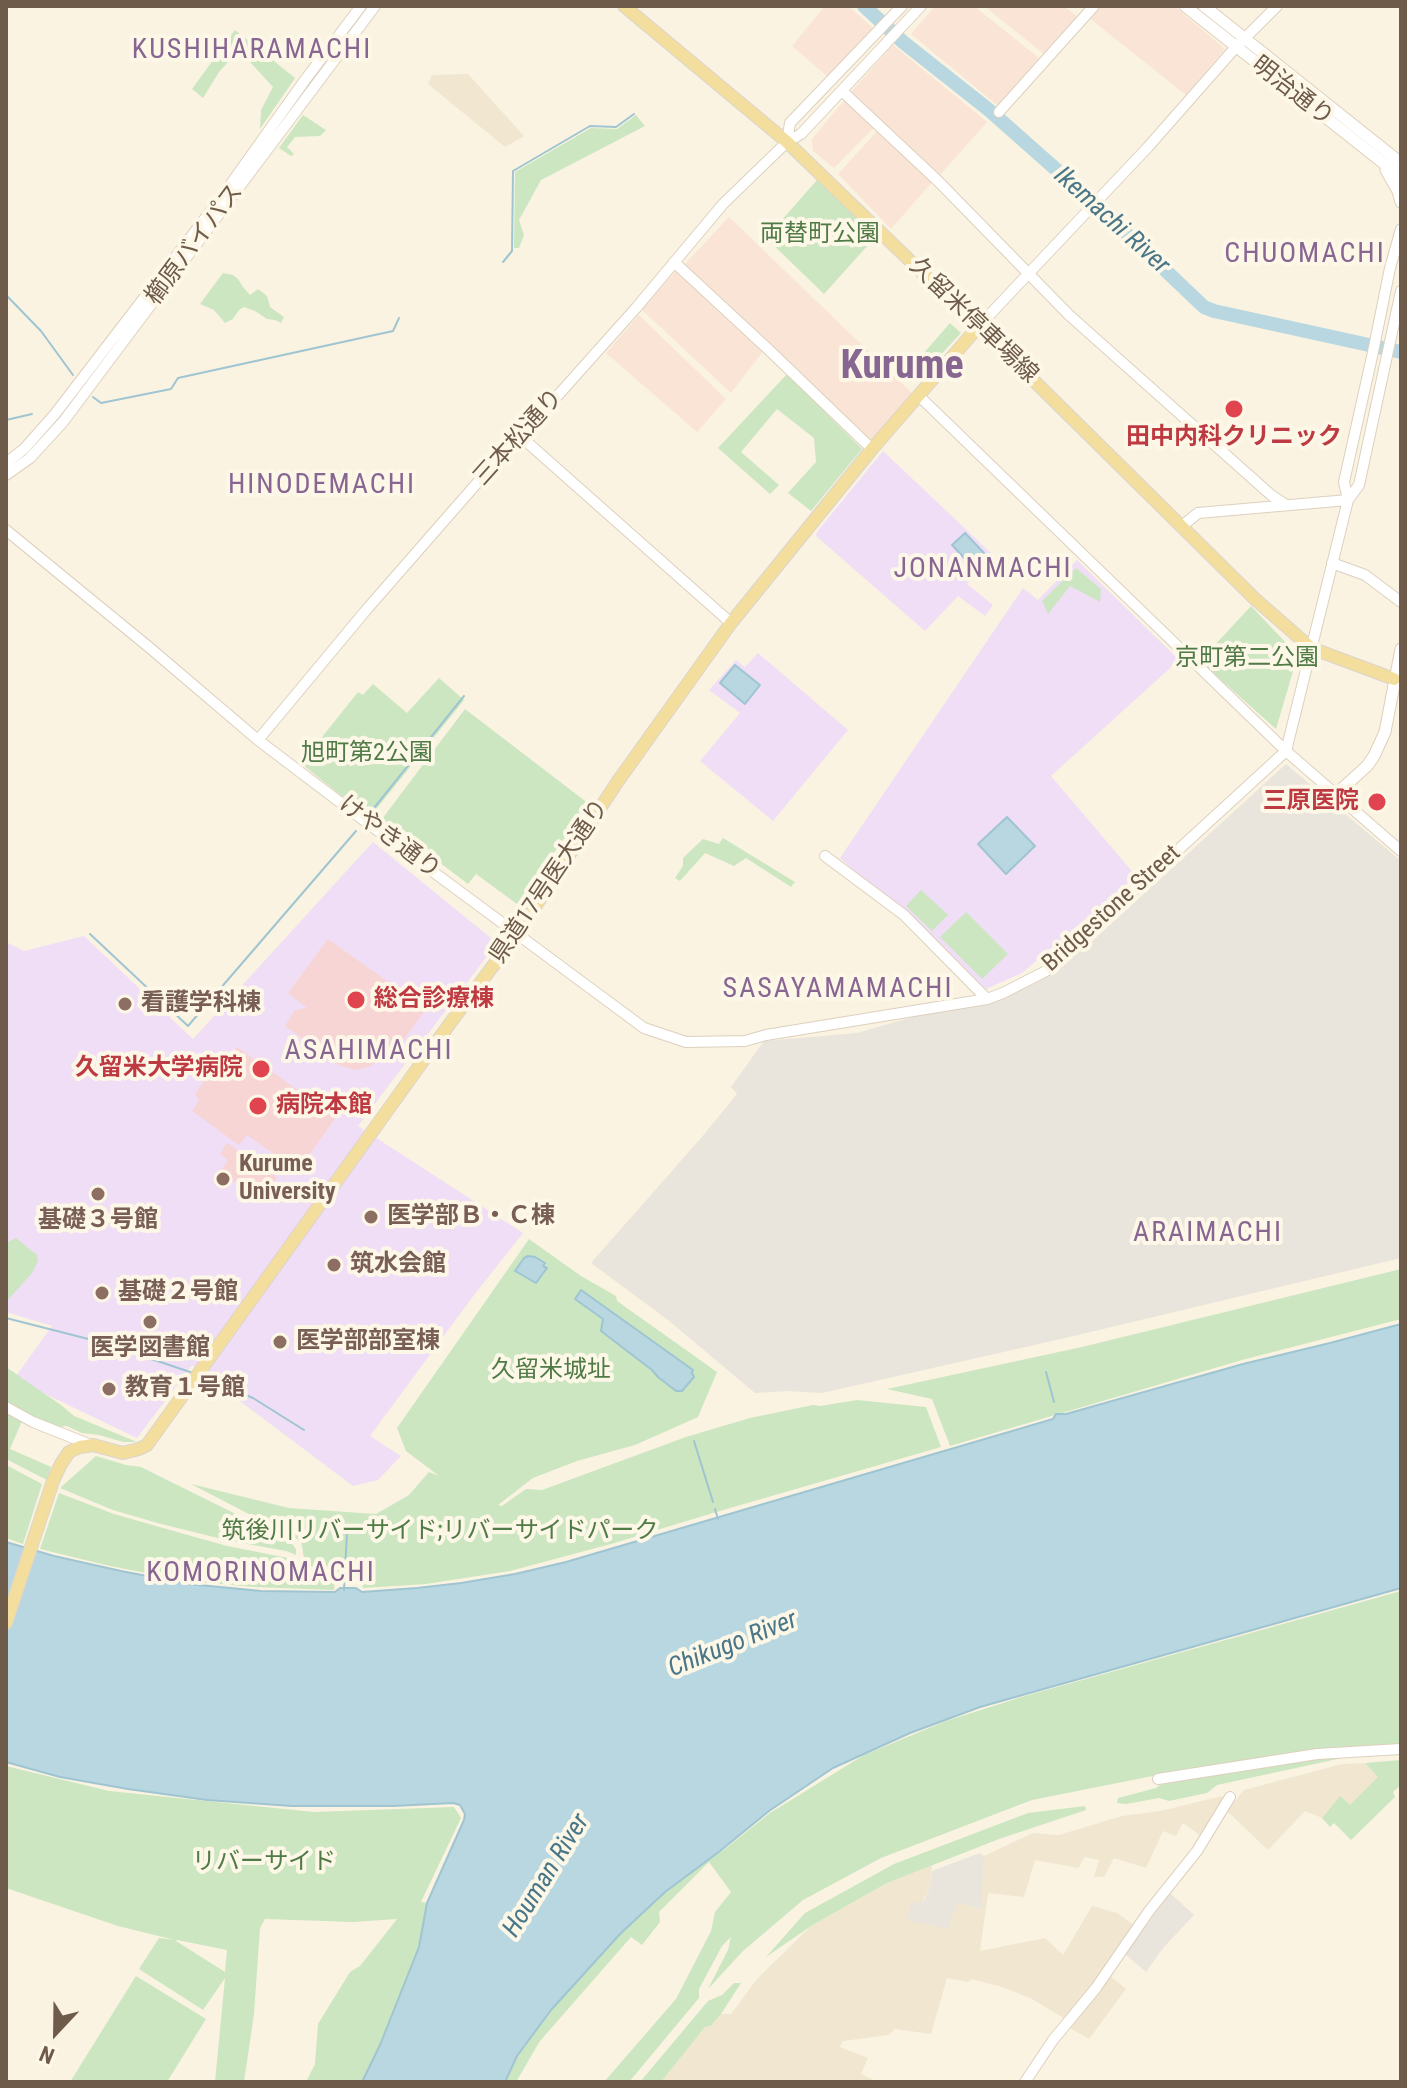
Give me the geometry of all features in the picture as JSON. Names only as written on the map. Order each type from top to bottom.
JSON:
[{"type":"main road","name":"久留米停車場線","points":[[624,6],[787,142],[1255,599],[1311,648]]},
{"type":"main road","name":"明治通り","points":[[1185,6],[1401,177]]},
{"type":"main road","name":"明治通り","points":[[1204,6],[1401,163]]},
{"type":"main road","points":[[1381,162],[1394,182],[1401,202]]},
{"type":"main road","name":"県道17号医大通り","points":[[86,1446],[123,1453],[147,1445],[517,934],[618,781],[731,623],[872,449],[978,327]]},
{"type":"main road","points":[[1311,648],[1394,679]]},
{"type":"main road","points":[[1335,795],[1367,766],[1385,732],[1401,649]]},
{"type":"main road","points":[[6,1623],[53,1481],[69,1452],[86,1446]]},
{"type":"street","name":"櫛原バイパス","points":[[6,463],[24,449],[55,414],[223,195],[361,6]]},
{"type":"street","name":"櫛原バイパス","points":[[6,475],[30,458],[63,422],[375,6]]},
{"type":"street","name":"三本松通り","points":[[787,142],[790,123],[902,6]]},
{"type":"street","name":"三本松通り","points":[[258,740],[367,609],[723,204],[787,142],[801,134],[921,6]]},
{"type":"street","points":[[999,112],[1094,6]]},
{"type":"street","points":[[978,327],[1277,6]]},
{"type":"street","points":[[842,91],[938,181],[1069,315],[1286,505]]},
{"type":"street","points":[[1348,500],[1344,482],[1401,229]]},
{"type":"street","points":[[674,262],[872,449]]},
{"type":"street","points":[[1286,751],[1348,500],[1359,485],[1401,291]]},
{"type":"street","points":[[918,395],[1286,751],[1401,851]]},
{"type":"street","points":[[519,435],[731,623]]},
{"type":"street","points":[[1182,526],[1198,513],[1348,500]]},
{"type":"street","name":"けやき通り","points":[[6,530],[258,740],[644,1028],[686,1042],[745,1041],[766,1035]]},
{"type":"street","points":[[1332,563],[1365,575],[1401,602]]},
{"type":"street","name":"Bridgestone Street","points":[[766,1035],[987,999],[1046,971],[1286,751]]},
{"type":"street","points":[[825,856],[904,915],[987,999]]},
{"type":"street","points":[[6,1407],[86,1446]]},
{"type":"street","points":[[1158,1779],[1317,1754],[1401,1749]]},
{"type":"street","points":[[1025,2082],[1149,1911],[1197,1851],[1230,1797]]},
{"type":"shaded area","points":[[825,6],[848,6],[873,28],[828,77],[792,46]]},
{"type":"shaded area","points":[[935,6],[974,6],[1039,58],[998,106],[911,34]]},
{"type":"shaded area","points":[[984,6],[1064,6],[1078,17],[1044,54]]},
{"type":"shaded area","points":[[1098,6],[1174,6],[1225,49],[1186,95],[1088,17]]},
{"type":"shaded area","points":[[893,45],[987,122],[938,177],[849,94]]},
{"type":"shaded area","points":[[468,74],[524,136],[505,147],[428,84],[432,75]]},
{"type":"shaded area","points":[[847,97],[876,126],[834,168],[813,151],[812,139]]},
{"type":"shaded area","points":[[879,129],[934,180],[891,229],[838,174]]},
{"type":"shaded area","points":[[729,217],[914,395],[872,443],[684,265]]},
{"type":"shaded area","points":[[678,269],[764,350],[731,393],[641,309]]},
{"type":"shaded area","points":[[639,315],[726,399],[697,432],[606,353]]},
{"type":"shaded area","points":[[883,451],[991,553],[967,584],[993,605],[985,616],[958,596],[925,631],[816,536]]},
{"type":"shaded area","points":[[1077,560],[1179,660],[1051,776],[1136,876],[1022,973],[986,989],[840,858],[1023,588],[1038,600]]},
{"type":"shaded area","points":[[758,653],[848,730],[773,821],[700,761],[740,713],[709,690],[736,660],[745,667]]},
{"type":"shaded area","points":[[1286,764],[1401,861],[1401,1258],[822,1393],[755,1393],[668,1320],[591,1263],[737,1094],[731,1087],[764,1041],[857,1033],[995,993],[1088,945]]},
{"type":"shaded area","name":"Kurume University","points":[[373,842],[497,943],[358,1126],[523,1233],[370,1436],[401,1456],[378,1480],[353,1486],[192,1365],[137,1438],[14,1379],[52,1326],[6,1312],[6,942],[24,951],[84,936],[193,1039]]},
{"type":"shaded area","name":"総合診療棟","points":[[328,939],[426,1009],[386,1064],[378,1059],[371,1066],[356,1070],[340,1066],[285,1026],[295,1010],[307,1008],[288,993]]},
{"type":"shaded area","name":"病院本館","points":[[237,1047],[336,1117],[298,1171],[247,1135],[239,1145],[192,1111],[199,1101],[195,1094],[222,1055],[229,1058]]},
{"type":"shaded area","points":[[227,1143],[277,1177],[262,1201],[221,1172],[228,1160],[220,1154]]},
{"type":"shaded area","points":[[1365,1763],[1379,1777],[1350,1806],[1340,1796],[1322,1818],[1305,1811],[1268,1850],[1227,1811],[1244,1790],[1342,1764]]},
{"type":"shaded area","points":[[1222,1796],[1225,1801],[1201,1836],[1183,1823],[1176,1836],[1163,1831],[1146,1868],[1114,1858],[1104,1877],[1094,1877],[1099,1860],[1085,1857],[1078,1868],[1035,1860],[1024,1897],[988,1893],[980,1951],[1045,1938],[1063,1955],[1092,1906],[1117,1913],[1141,1930],[1110,1976],[1126,1989],[1089,2039],[1070,2028],[1062,2017],[1032,1999],[971,1979],[968,1982],[947,1978],[931,2034],[895,2029],[888,2035],[843,2041],[840,2047],[868,2058],[861,2074],[878,2082],[661,2082],[705,2027],[712,2026],[721,2014],[731,2014],[757,1979],[811,1926],[887,1883],[932,1865],[930,1887],[923,1901],[957,1902],[980,1909],[984,1856],[1033,1833],[1059,1835],[1122,1816],[1161,1811]]},
{"type":"shaded area","points":[[980,1853],[984,1856],[981,1909],[957,1902],[948,1929],[906,1920],[912,1903],[924,1901],[932,1871]]},
{"type":"shaded area","points":[[1170,1893],[1194,1915],[1163,1948],[1146,1972],[1125,1954]]},
{"type":"green space","points":[[235,30],[295,78],[260,129],[261,110],[273,87],[239,50],[219,72],[203,98],[192,89]]},
{"type":"green space","points":[[303,115],[326,130],[320,136],[295,137],[287,147],[294,154],[291,156],[279,148]]},
{"type":"green space","points":[[636,115],[645,126],[541,180],[519,220],[524,235],[519,248],[514,248],[515,172],[591,128],[617,129]]},
{"type":"green space","name":"両替町公園","points":[[817,180],[871,231],[869,244],[824,294],[766,238]]},
{"type":"green space","points":[[223,273],[238,279],[250,295],[258,289],[267,296],[270,307],[284,317],[281,323],[244,307],[225,323],[214,310],[200,304]]},
{"type":"green space","points":[[950,323],[961,333],[933,363],[923,354]]},
{"type":"green space","points":[[787,374],[862,449],[811,511],[788,493],[816,462],[814,438],[777,409],[741,452],[779,485],[770,494],[718,448]]},
{"type":"green space","points":[[1076,568],[1101,589],[1100,602],[1070,586],[1048,614],[1042,601]]},
{"type":"green space","name":"京町第二公園","points":[[1251,606],[1289,646],[1280,655],[1282,664],[1293,658],[1296,661],[1276,729],[1200,661]]},
{"type":"green space","name":"旭町第2公園","points":[[439,678],[464,700],[369,818],[302,764],[358,692],[363,695],[373,684],[407,713]]},
{"type":"green space","points":[[465,709],[589,804],[517,904],[476,874],[468,884],[382,819]]},
{"type":"green space","points":[[723,838],[795,882],[791,887],[746,858],[734,866],[705,853],[680,881],[675,878],[683,866],[683,858],[703,839],[719,844]]},
{"type":"green space","points":[[921,890],[948,915],[932,931],[906,906]]},
{"type":"green space","points":[[966,912],[1008,954],[982,979],[940,937]]},
{"type":"green space","points":[[16,1238],[37,1255],[38,1261],[32,1273],[6,1302],[6,1243]]},
{"type":"green space","name":"久留米城址","points":[[529,1239],[581,1276],[616,1296],[617,1301],[717,1372],[698,1417],[635,1445],[577,1461],[533,1478],[498,1505],[502,1506],[526,1489],[542,1490],[686,1437],[750,1418],[813,1405],[857,1400],[926,1407],[941,1447],[510,1571],[426,1584],[363,1588],[360,1573],[326,1572],[311,1566],[304,1558],[301,1541],[191,1484],[289,1508],[376,1514],[409,1495],[429,1472],[439,1476],[406,1451],[397,1428]]},
{"type":"green space","points":[[1401,1269],[1401,1319],[1242,1360],[950,1446],[932,1399],[887,1389],[1082,1347]]},
{"type":"green space","points":[[6,1367],[74,1416],[137,1442],[82,1433],[67,1426],[56,1427],[6,1403]]},
{"type":"green space","points":[[6,1413],[22,1421],[10,1449],[51,1467],[47,1480],[6,1459]]},
{"type":"green space","name":"筑後川リバーサイド;リバーサイドパーク","points":[[96,1456],[141,1467],[290,1541],[296,1555],[161,1524],[113,1510],[60,1488]]},
{"type":"green space","points":[[6,1465],[42,1484],[23,1544],[6,1538]]},
{"type":"green space","name":"筑後川リバーサイド;リバーサイドパーク","points":[[59,1493],[163,1528],[227,1546],[288,1558],[317,1577],[335,1579],[334,1590],[187,1581],[40,1549]]},
{"type":"green space","points":[[1401,1591],[1401,1744],[1173,1772],[1032,1800],[881,1858],[803,1900],[743,1951],[708,1989],[728,1950],[731,1937],[722,1946],[699,1989],[699,1998],[629,2082],[604,2082],[676,1999],[711,1931],[715,1912],[731,1892],[709,1862],[659,1912],[660,1922],[642,1945],[631,1937],[540,2041],[516,2082],[505,2082],[517,2056],[551,2010],[620,1934],[665,1892],[770,1813],[864,1755],[946,1721],[1025,1696]]},
{"type":"green space","points":[[1322,1757],[1347,1757],[1217,1785],[1207,1793],[1169,1801],[1159,1798],[1117,1803],[1118,1798],[1156,1788],[1164,1782]]},
{"type":"green space","points":[[1401,1760],[1401,1785],[1393,1792],[1395,1797],[1351,1840],[1334,1823],[1330,1827],[1322,1818],[1340,1796],[1350,1805],[1378,1777],[1365,1763]]},
{"type":"green space","name":"リバーサイド","points":[[6,1766],[109,1791],[314,1812],[454,1807],[461,1818],[421,1902],[427,1903],[419,1947],[362,2082],[306,2082],[315,2064],[318,2024],[350,1972],[360,1966],[397,1919],[353,1922],[265,1919],[260,1928],[254,2014],[244,2082],[215,2082],[225,1978],[203,2010],[139,1969],[159,1938],[175,1940],[118,1926],[6,1888]],"holes":[[[177,1940],[227,1950],[225,1972],[176,1941]]]},
{"type":"green space","points":[[1085,1806],[1086,1810],[999,1839],[887,1883],[811,1926],[766,1957],[805,1913],[894,1864],[1028,1813]]},
{"type":"green space","points":[[136,1976],[206,2019],[167,2082],[70,2082]]},
{"type":"green space","points":[[734,1983],[741,1983],[721,2014],[711,2026],[705,2027],[661,2082],[640,2082],[708,2001],[722,1995]]},
{"type":"water","points":[[965,533],[984,553],[971,565],[952,545]]},
{"type":"water","points":[[735,665],[760,685],[745,704],[720,683]]},
{"type":"water","points":[[1007,817],[1035,846],[1006,874],[978,844]]},
{"type":"water","points":[[528,1256],[545,1263],[543,1266],[547,1268],[536,1283],[515,1271]]},
{"type":"water","points":[[581,1290],[693,1370],[694,1377],[682,1391],[676,1391],[601,1331],[603,1319],[575,1299]]},
{"type":"water","points":[[1401,1324],[1401,1588],[980,1707],[910,1733],[833,1768],[769,1811],[665,1892],[620,1934],[551,2010],[517,2056],[505,2082],[362,2082],[419,1947],[427,1903],[464,1820],[465,1814],[460,1805],[292,1806],[207,1800],[60,1777],[6,1762],[6,1542],[121,1571],[189,1584],[261,1591],[335,1592],[340,1588],[356,1588],[362,1592],[461,1583],[566,1562],[1053,1419],[1056,1414],[1066,1414]]},
{"type":"waterway","name":"Ikemachi River","points":[[864,6],[903,42],[989,110],[1103,211],[1204,307],[1401,352]]},
{"type":"waterway","points":[[503,262],[512,251],[513,171],[590,126],[616,127],[634,114]]},
{"type":"waterway","points":[[6,295],[41,331],[73,375]]},
{"type":"waterway","points":[[93,397],[101,403],[171,389],[178,378],[393,331],[399,318]]},
{"type":"waterway","points":[[6,420],[32,414]]},
{"type":"waterway","points":[[370,813],[464,696]]},
{"type":"waterway","points":[[90,934],[188,1026],[356,831]]},
{"type":"waterway","points":[[6,1318],[104,1343],[193,1373]]},
{"type":"waterway","points":[[1046,1372],[1054,1402]]},
{"type":"waterway","points":[[202,1377],[253,1398],[304,1430]]},
{"type":"waterway","points":[[694,1441],[713,1502]]},
{"type":"waterway","points":[[715,1509],[718,1519]]},
{"type":"waterway","points":[[344,1590],[347,1532]]},
{"type":"place","name":"田中内科クリニック","points":[[1234,409]]},
{"type":"place","name":"三原医院","points":[[1377,802]]},
{"type":"place","name":"総合診療棟","points":[[356,1000]]},
{"type":"place","name":"看護学科棟","points":[[125,1004]]},
{"type":"place","name":"久留米大学病院","points":[[261,1069]]},
{"type":"place","name":"病院本館","points":[[258,1106]]},
{"type":"place","name":"Kurume University","points":[[223,1179]]},
{"type":"place","name":"基礎３号館","points":[[98,1194]]},
{"type":"place","name":"医学部Ｂ・Ｃ棟","points":[[371,1217]]},
{"type":"place","name":"筑水会館","points":[[334,1265]]},
{"type":"place","name":"基礎２号館","points":[[102,1293]]},
{"type":"place","name":"医学図書館","points":[[150,1322]]},
{"type":"place","name":"医学部部室棟","points":[[280,1342]]},
{"type":"place","name":"教育１号館","points":[[109,1389]]},
{"type":"district","name":"KUSHIHARAMACHI","points":[[252,51]]},
{"type":"district","name":"CHUOMACHI","points":[[1305,255]]},
{"type":"district","name":"Kurume","points":[[902,368]]},
{"type":"district","name":"HINODEMACHI","points":[[322,486]]},
{"type":"district","name":"JONANMACHI","points":[[983,570]]},
{"type":"district","name":"SASAYAMAMACHI","points":[[838,990]]},
{"type":"district","name":"ASAHIMACHI","points":[[369,1052]]},
{"type":"district","name":"ARAIMACHI","points":[[1208,1234]]},
{"type":"district","name":"KOMORINOMACHI","points":[[261,1574]]},
{"type":"water label","name":"Chikugo River","points":[[733,1645]]},
{"type":"water label","name":"Houman River","points":[[547,1876]]}]
